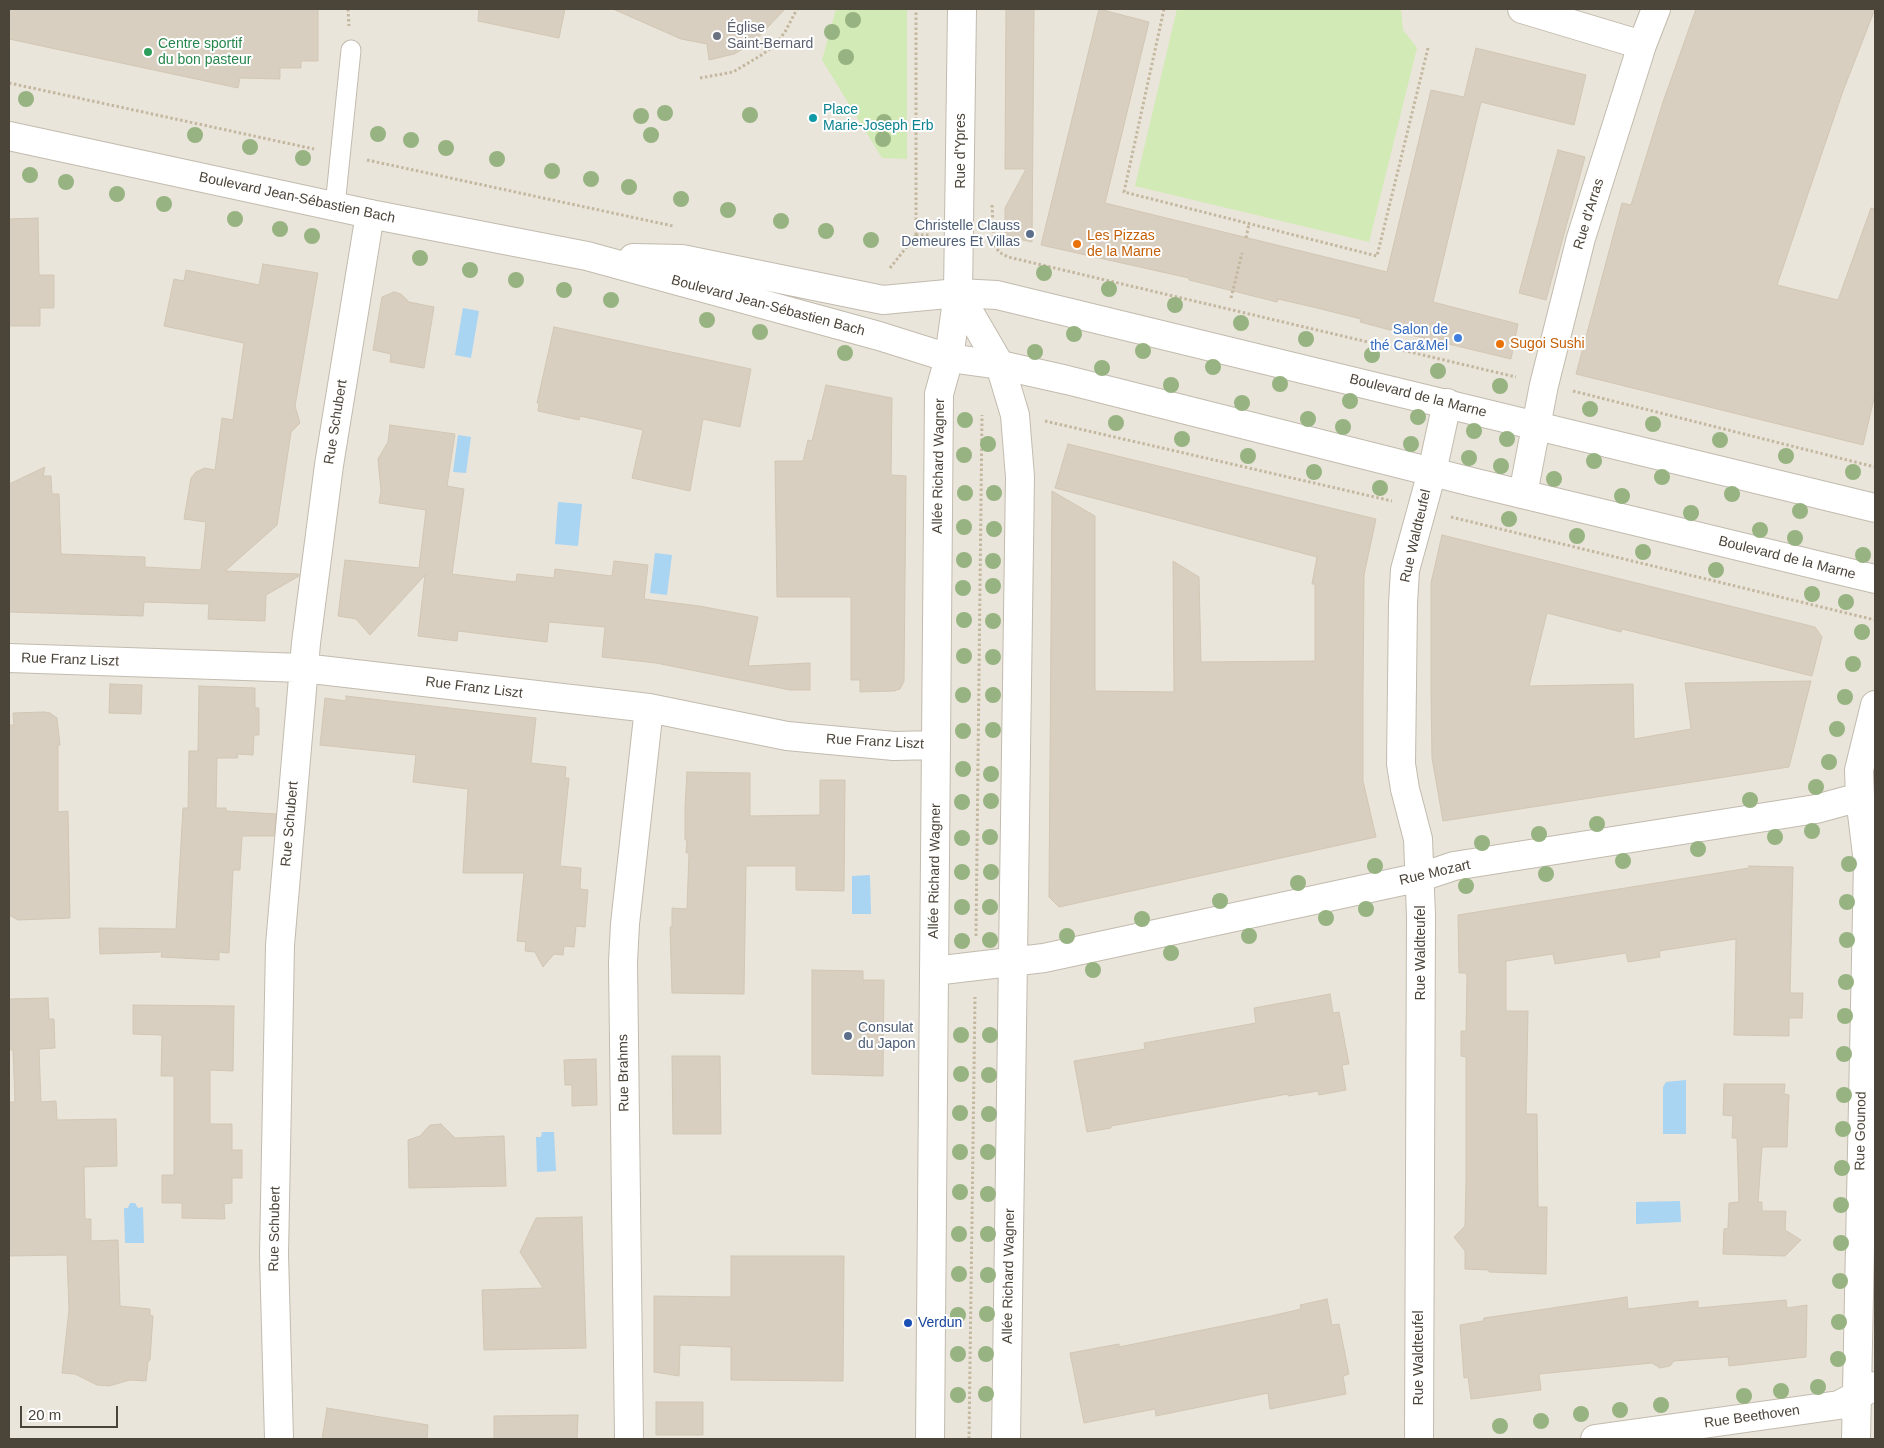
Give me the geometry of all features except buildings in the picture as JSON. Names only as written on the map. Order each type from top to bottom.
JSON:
[{"type":"street","name":"Rue d'Ypres","points":[[958,293],[962,9]]},
{"type":"street","points":[[1522,9],[1642,45]]},
{"type":"street","name":"Rue d'Arras","points":[[1523,494],[1536,425],[1581,238],[1642,45],[1656,9]]},
{"type":"street","name":"Boulevard Jean-Sébastien Bach","points":[[9,136],[370,214],[587,256],[879,336],[949,358],[1000,365]]},
{"type":"street","name":"Rue Schubert","points":[[279,1439],[274,1254],[280,944],[303,668],[329,465],[370,214]]},
{"type":"street","name":"Boulevard Jean-Sébastien Bach","points":[[587,256],[682,259],[883,300],[958,293]]},
{"type":"street","name":"Allée Richard Wagner","points":[[930,1439],[940,394],[949,358],[958,293]]},
{"type":"street","name":"Allée Richard Wagner","points":[[958,293],[1000,365],[1015,414],[1020,477],[1006,1439]]},
{"type":"street","name":"Boulevard de la Marne","points":[[958,293],[997,294],[1056,307],[1875,508]]},
{"type":"street","name":"Boulevard de la Marne","points":[[1000,365],[1875,579]]},
{"type":"street","name":"Rue Waldteufel","points":[[1419,1439],[1421,877],[1418,839],[1404,789],[1401,764],[1402,604],[1405,570],[1432,472],[1447,403]]},
{"type":"street","name":"Rue Franz Liszt","points":[[9,658],[303,668],[649,708],[787,736],[894,746],[936,745]]},
{"type":"street","name":"Rue Gounod","points":[[1856,1439],[1865,1391],[1868,863],[1860,797],[1859,770],[1875,705]]},
{"type":"street","name":"Rue Brahms","points":[[629,1439],[623,962],[625,924],[649,708]]},
{"type":"street","name":"Rue Mozart","points":[[934,971],[1013,964],[1421,877],[1454,866],[1816,810],[1860,797]]},
{"type":"street","name":"Rue Beethoven","points":[[1594,1439],[1839,1404],[1865,1391]]},
{"type":"lane","points":[[335,206],[350,50]]},
{"type":"path","points":[[700,78],[733,72],[760,56],[774,46],[785,32],[797,9]]},
{"type":"path","points":[[886,272],[916,235],[916,9]]},
{"type":"path","points":[[1164,9],[1124,192],[1377,256],[1428,48]]},
{"type":"path","points":[[9,83],[681,228]]},
{"type":"path","points":[[1246,238],[1249,224]]},
{"type":"path","points":[[916,235],[931,235]]},
{"type":"path","points":[[992,236],[998,252],[1008,257],[1521,379]]},
{"type":"path","points":[[1231,298],[1242,253]]},
{"type":"path","points":[[1565,390],[1875,467]]},
{"type":"path","points":[[969,1439],[982,405],[1394,501]]},
{"type":"path","points":[[1448,516],[1875,620]]},
{"type":"shaded area","points":[[9,9],[1875,9],[1875,1439],[9,1439]]},
{"type":"green space","points":[[836,9],[907,9],[907,159],[882,158],[822,60]]},
{"type":"green space","points":[[1177,9],[1401,9],[1403,30],[1417,48],[1369,242],[1135,186]]},
{"type":"water","points":[[463,308],[479,311],[471,358],[455,355]]},
{"type":"water","points":[[458,435],[471,437],[466,473],[453,472]]},
{"type":"water","points":[[558,502],[582,504],[578,546],[555,544]]},
{"type":"water","points":[[655,553],[672,555],[667,595],[650,593]]},
{"type":"water","points":[[870,875],[871,914],[852,914],[852,876]]},
{"type":"water","points":[[1686,1080],[1686,1134],[1663,1134],[1663,1087],[1666,1082]]},
{"type":"water","points":[[542,1132],[554,1132],[556,1171],[537,1172],[536,1137],[541,1137]]},
{"type":"water","points":[[1680,1201],[1681,1222],[1636,1224],[1636,1202]]},
{"type":"water","points":[[130,1203],[135,1203],[138,1208],[143,1207],[144,1243],[125,1243],[124,1208],[128,1208]]},
{"type":"place","name":"Église Saint-Bernard","points":[[717,36]]},
{"type":"place","name":"Centre sportif du bon pasteur","points":[[148,52]]},
{"type":"place","name":"Place Marie-Joseph Erb","points":[[813,118]]},
{"type":"place","name":"Christelle Clauss Demeures Et Villas","points":[[1030,234]]},
{"type":"place","name":"Les Pizzas de la Marne","points":[[1077,244]]},
{"type":"place","name":"Salon de thé Car&Mel","points":[[1458,338]]},
{"type":"place","name":"Sugoi Sushi","points":[[1500,344]]},
{"type":"place","name":"Consulat du Japon","points":[[848,1036]]},
{"type":"place","name":"Verdun","points":[[908,1323]]}]
